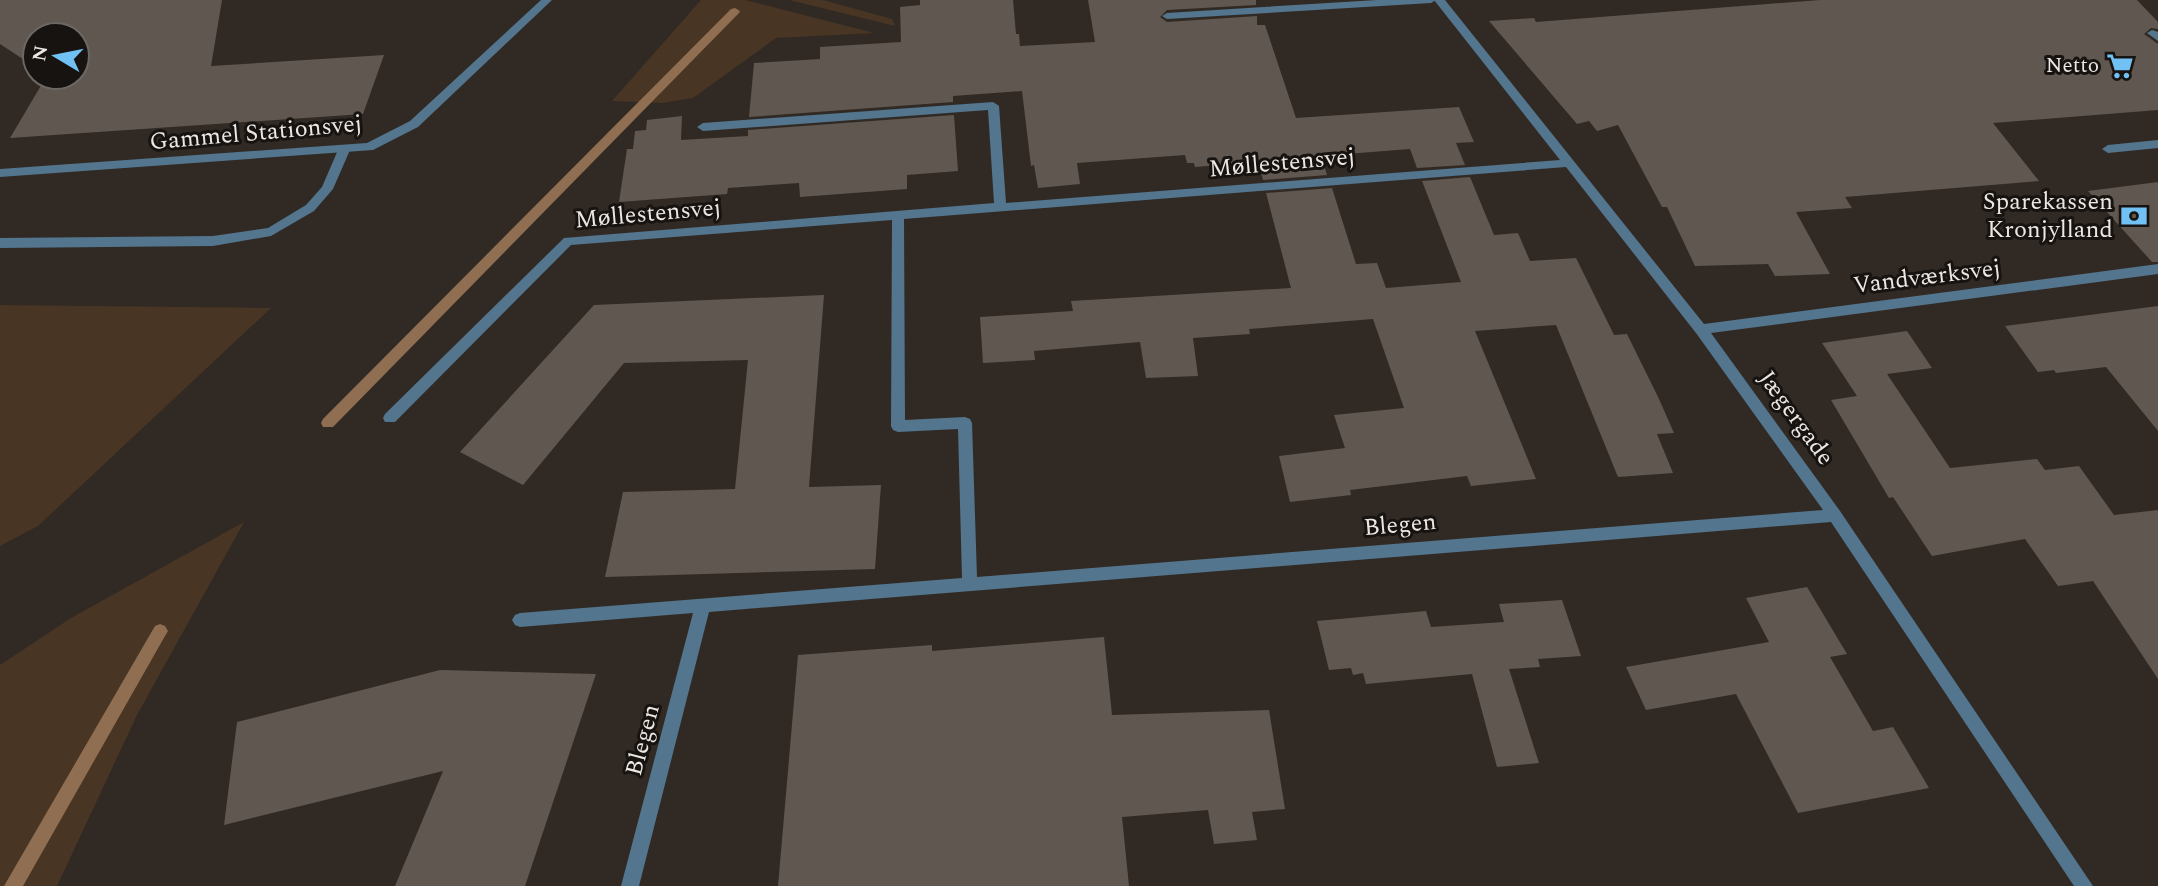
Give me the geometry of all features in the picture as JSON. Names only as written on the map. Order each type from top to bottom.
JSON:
[{"type":"street","name":"Gammel Stationsvej","points":[[0,173],[369,147],[414,124],[547,0]]},
{"type":"street","points":[[1167,16],[1431,0]]},
{"type":"street","name":"Jægergade","points":[[1439,0],[1701,329],[1835,515],[2084,886]]},
{"type":"street","points":[[703,127],[993,106],[1000,209]]},
{"type":"street","points":[[2108,149],[2158,144]]},
{"type":"street","points":[[0,243],[213,241],[271,232],[310,208],[327,189],[344,150]]},
{"type":"street","name":"Møllestensvej","points":[[390,418],[568,241],[898,218],[1569,163]]},
{"type":"street","points":[[898,218],[898,426],[965,423],[970,584]]},
{"type":"street","name":"Vandværksvej","points":[[1701,329],[2158,269]]},
{"type":"street","name":"Blegen","points":[[520,620],[1835,515]]},
{"type":"street","name":"Blegen","points":[[630,886],[703,606]]},
{"type":"shaded area","points":[[701,0],[745,0],[874,33],[776,38],[693,98],[662,103],[612,101]]},
{"type":"shaded area","points":[[789,0],[823,0],[892,19],[895,26]]},
{"type":"shaded area","points":[[0,305],[271,308],[38,526],[0,546]]},
{"type":"shaded area","points":[[244,522],[137,715],[57,886],[0,886],[0,665],[71,618]]},
{"type":"building","points":[[0,0],[222,0],[211,66],[384,55],[363,114],[10,138],[38,91],[91,91],[91,21],[21,21],[21,58],[0,44]]},
{"type":"building","points":[[920,0],[1013,0],[1016,34],[1019,34],[1020,46],[1095,42],[1088,0],[1256,0],[1256,5],[1167,10],[1160,17],[1167,22],[1257,16],[1257,25],[1265,25],[1296,118],[1459,107],[1474,142],[1456,143],[1465,165],[1417,168],[1410,149],[1321,156],[1327,175],[1263,180],[1258,162],[1195,167],[1194,163],[1187,163],[1185,155],[1077,163],[1080,184],[1038,188],[1034,165],[1031,166],[1022,91],[953,96],[953,102],[749,117],[754,63],[820,59],[820,47],[901,42],[900,7],[920,5]]},
{"type":"building","points":[[1820,0],[2137,0],[2158,22],[2158,29],[2151,28],[2144,34],[2158,44],[2158,110],[1993,123],[2039,181],[1845,197],[1852,208],[1796,212],[1830,274],[1775,276],[1768,264],[1695,266],[1667,207],[1662,207],[1618,125],[1597,131],[1589,121],[1577,124],[1489,21],[1534,18],[1536,22]]},
{"type":"building","points":[[954,115],[958,171],[907,175],[907,189],[800,197],[799,183],[728,188],[727,194],[619,202],[627,149],[633,149],[635,131],[646,130],[647,120],[682,116],[681,140],[748,136],[748,130]]},
{"type":"building","points":[[1470,177],[1494,235],[1518,233],[1530,261],[1576,258],[1614,335],[1627,334],[1659,399],[1674,433],[1657,434],[1673,473],[1618,477],[1556,325],[1475,331],[1536,479],[1471,486],[1467,476],[1350,490],[1351,495],[1290,502],[1279,456],[1345,448],[1334,415],[1404,408],[1373,319],[1249,329],[1250,334],[1193,338],[1198,376],[1146,378],[1140,342],[1034,351],[1035,360],[983,363],[980,317],[1073,311],[1071,301],[1291,288],[1266,193],[1332,188],[1356,264],[1377,263],[1386,288],[1461,282],[1422,181]]},
{"type":"building","name":"Sparekassen Kronjylland","points":[[2158,182],[2158,262],[2152,262],[2088,191]]},
{"type":"building","points":[[824,295],[809,487],[881,485],[875,569],[605,577],[623,492],[735,489],[748,360],[624,363],[523,485],[460,452],[594,305]]},
{"type":"building","points":[[2158,306],[2158,431],[2106,367],[2056,373],[2054,370],[2038,372],[2005,326]]},
{"type":"building","points":[[1907,331],[1932,368],[1887,374],[1950,468],[2037,459],[2045,470],[2079,466],[2114,515],[2158,510],[2158,679],[2093,581],[2058,586],[2025,539],[1932,556],[1893,497],[1889,498],[1831,400],[1857,396],[1822,343]]},
{"type":"building","points":[[1807,587],[1847,654],[1830,657],[1873,731],[1893,727],[1929,788],[1798,813],[1736,694],[1646,710],[1626,667],[1769,642],[1746,598]]},
{"type":"building","points":[[1562,600],[1581,656],[1538,659],[1540,667],[1509,669],[1539,763],[1497,767],[1472,674],[1366,684],[1363,673],[1353,675],[1351,668],[1329,670],[1317,621],[1426,611],[1431,627],[1504,622],[1499,604]]},
{"type":"building","points":[[1104,637],[1112,715],[1269,710],[1285,809],[1252,812],[1257,840],[1214,844],[1208,810],[1122,817],[1129,886],[778,886],[798,655],[932,645],[932,651]]},
{"type":"building","points":[[440,670],[596,674],[525,886],[395,886],[443,771],[224,825],[237,722]]},
{"type":"waterway","points":[[328,423],[735,11]]},
{"type":"waterway","points":[[13,886],[160,631]]},
{"type":"place","name":"Netto","points":[[2120,66]]},
{"type":"place","name":"Sparekassen Kronjylland","points":[[2134,216]]}]
